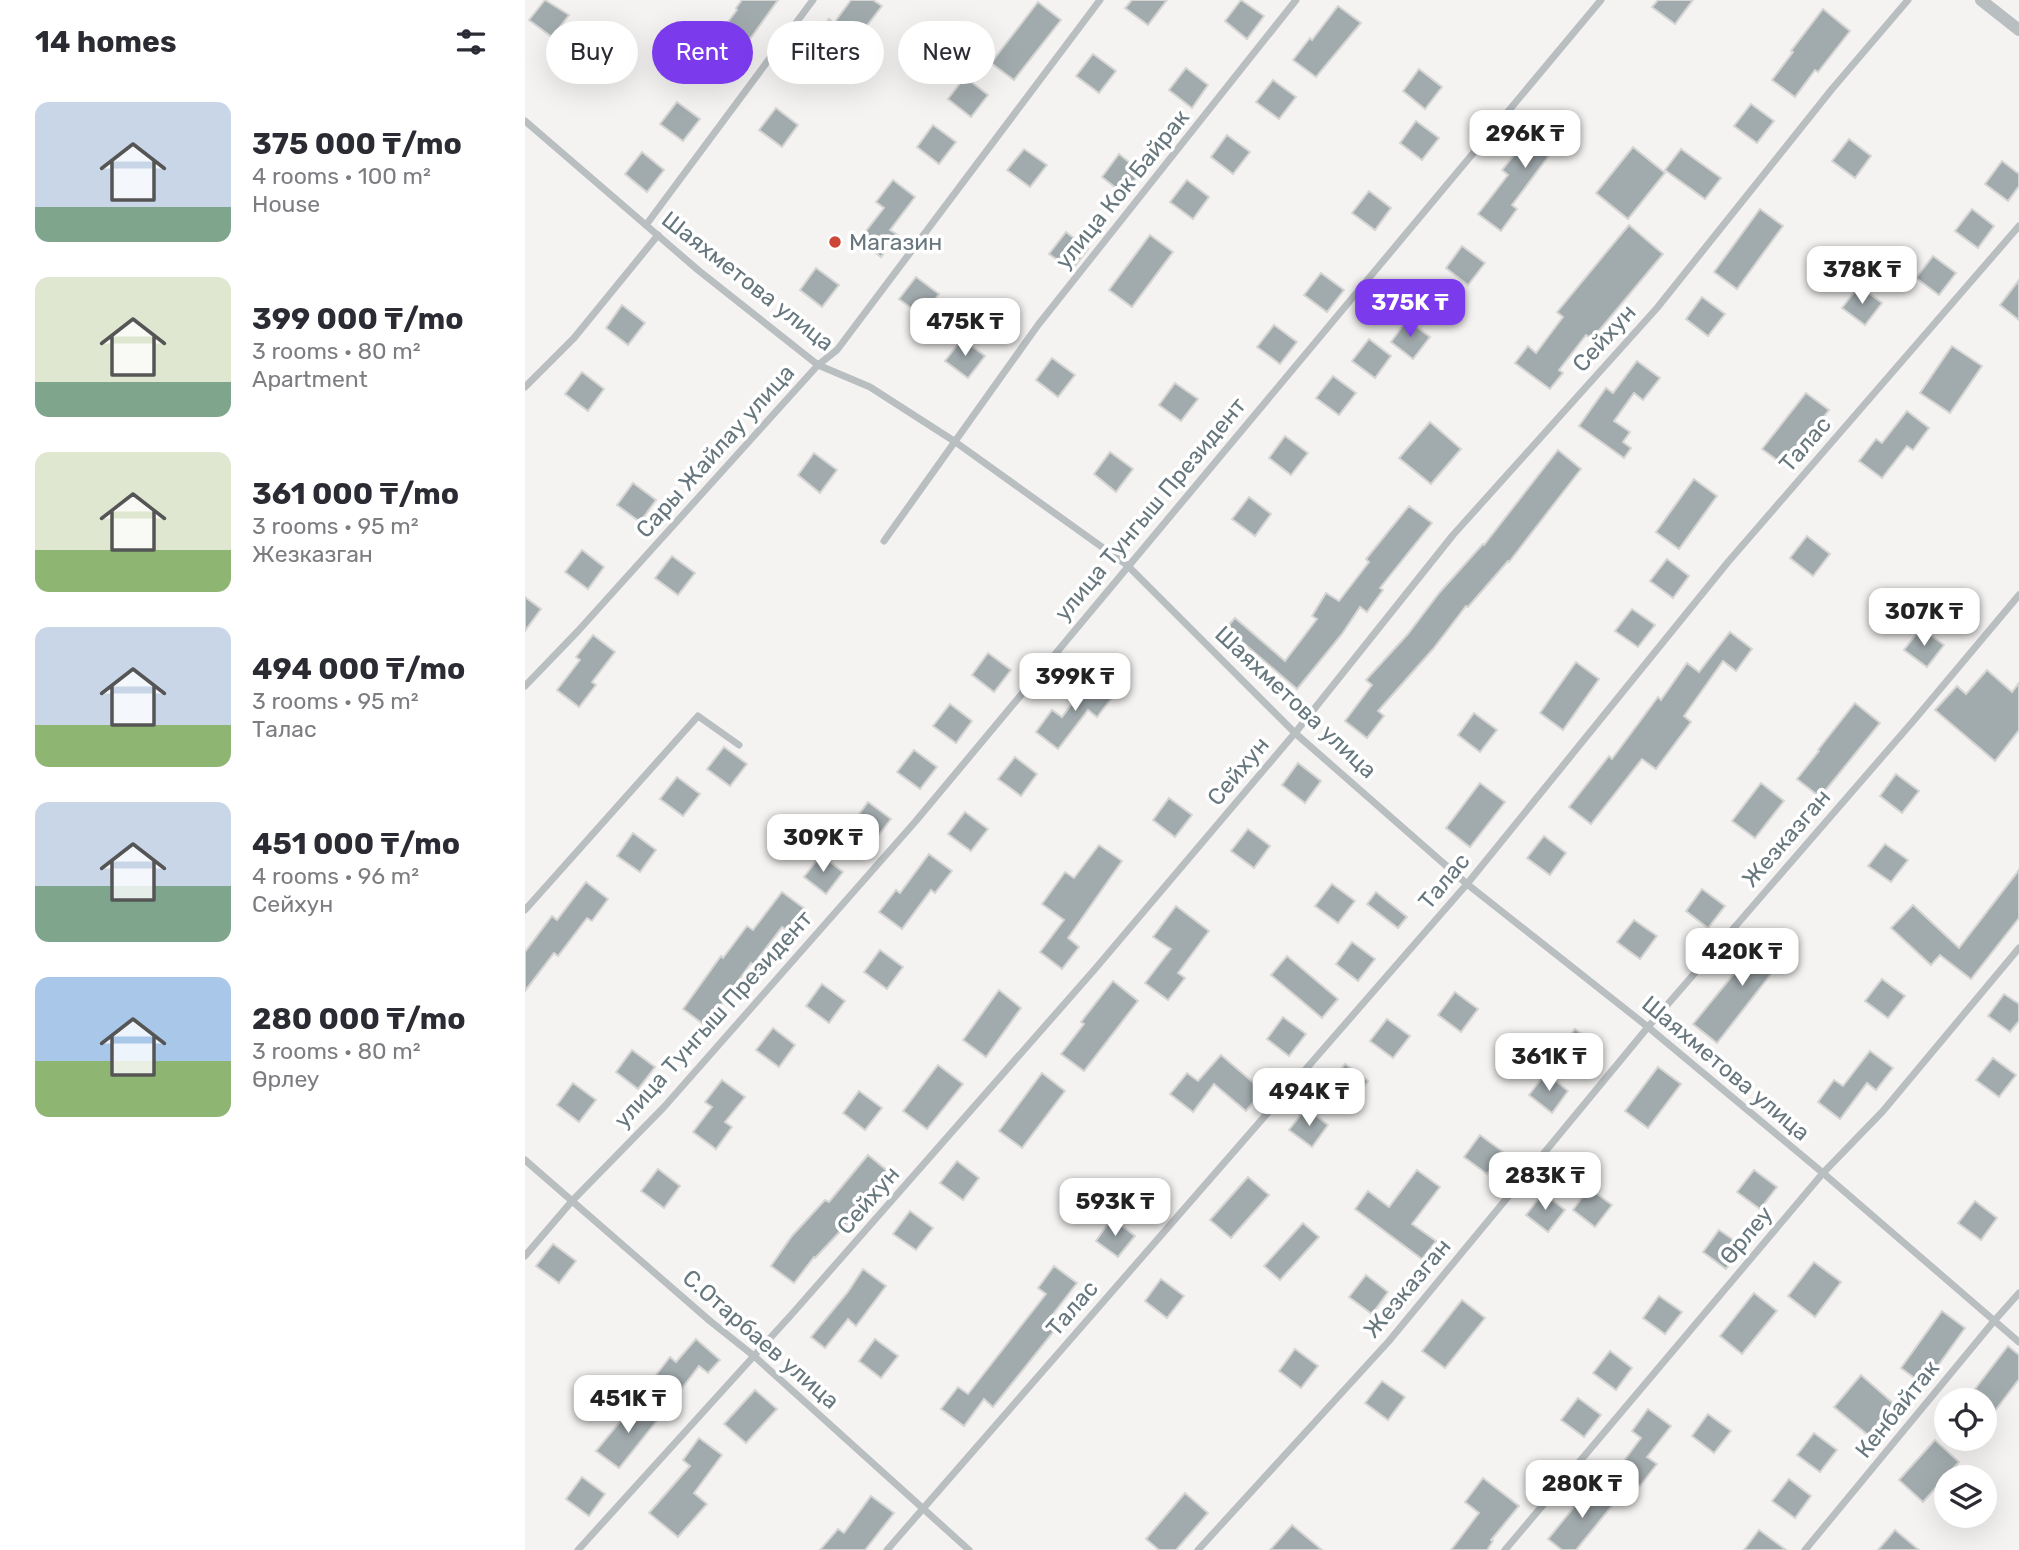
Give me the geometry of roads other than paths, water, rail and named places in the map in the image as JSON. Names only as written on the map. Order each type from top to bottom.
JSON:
[{"type":"street","points":[[646,225],[813,0]]},
{"type":"street","name":"Сары Жайлау улица","points":[[525,685],[625,580],[818,365],[837,350],[1100,0]]},
{"type":"street","name":"улица Кок Байрак","points":[[884,541],[1038,325],[1296,0]]},
{"type":"street","name":"улица Тунгыш Президент","points":[[525,1256],[572,1200],[664,1107],[888,852],[1601,0]]},
{"type":"street","name":"Сейхун","points":[[578,1550],[754,1356],[1086,980],[1295,733],[1453,535],[1657,308],[1832,89],[1908,0]]},
{"type":"street","points":[[1981,0],[2019,30]]},
{"type":"street","name":"Шаяхметова улица","points":[[525,121],[657,235],[818,365],[870,387],[954,441],[1128,565],[1295,733],[1467,884],[1648,1027],[2019,1342]]},
{"type":"street","name":"Талас","points":[[887,1550],[1467,884],[1728,562],[2019,226]]},
{"type":"street","points":[[525,387],[574,338],[657,235]]},
{"type":"street","name":"Жезказган","points":[[1198,1550],[1389,1341],[1648,1027],[2019,595]]},
{"type":"street","points":[[525,909],[698,716],[739,746]]},
{"type":"street","name":"Өрлеу","points":[[1505,1550],[1823,1173],[1883,1111],[2019,948]]},
{"type":"street","name":"С.Отарбаев улица","points":[[525,1160],[754,1356],[969,1550]]},
{"type":"street","name":"Кенбайтак","points":[[1805,1550],[2019,1293]]},
{"type":"place","name":"Магазин","points":[[835,242]]}]
